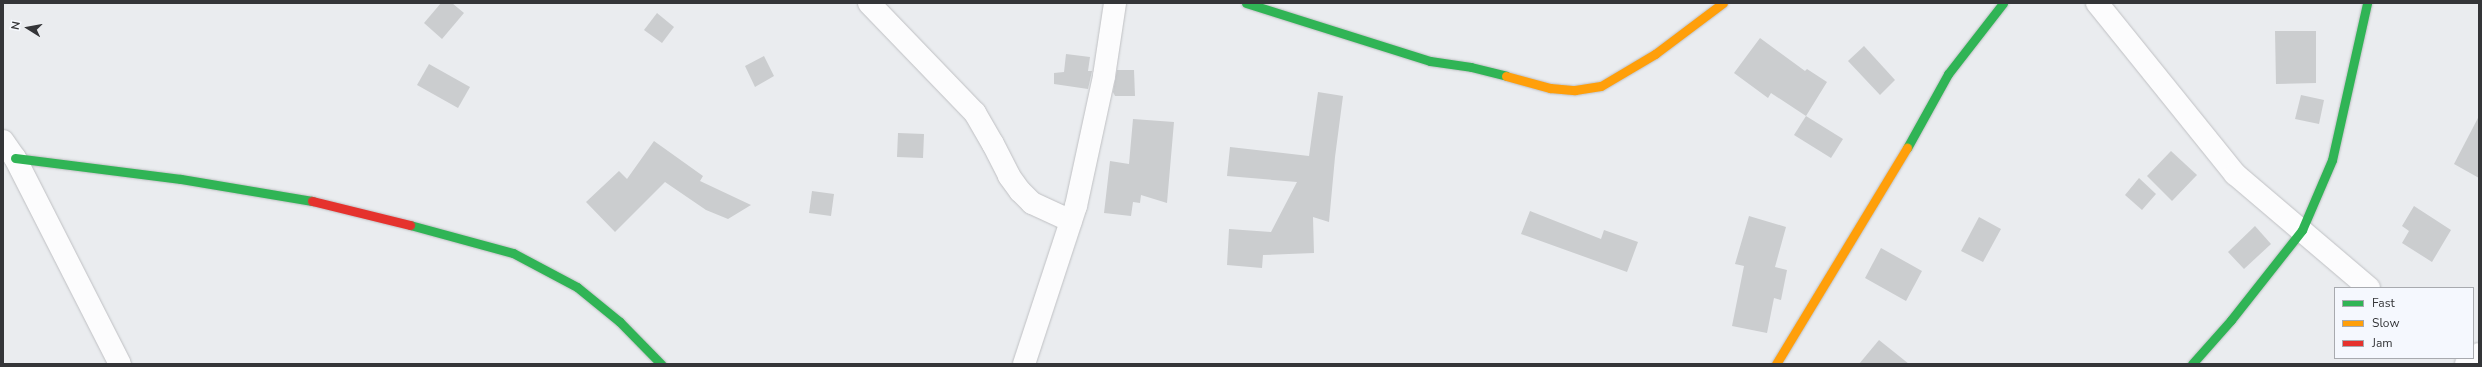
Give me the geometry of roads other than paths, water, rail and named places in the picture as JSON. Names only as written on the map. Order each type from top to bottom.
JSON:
[{"type":"street","points":[[869,3],[874,11],[936,70],[974,113],[994,144],[1009,176],[1020,191],[1032,203],[1071,221]]},
{"type":"street","points":[[1024,364],[1071,221],[1106,69],[1115,3]]},
{"type":"street","points":[[1246,3],[1430,60],[1471,67],[1550,88],[1575,90],[1601,86],[1655,54],[1723,3]]},
{"type":"street","points":[[1776,364],[1918,131],[1948,74],[2003,3]]},
{"type":"street","points":[[2097,3],[2235,174],[2368,287]]},
{"type":"street","points":[[2192,364],[2231,320],[2302,230],[2332,160],[2367,3]]},
{"type":"street","points":[[9,150],[120,364]]},
{"type":"street","points":[[9,150],[335,205],[513,253],[576,287],[620,322],[661,364]]}]
